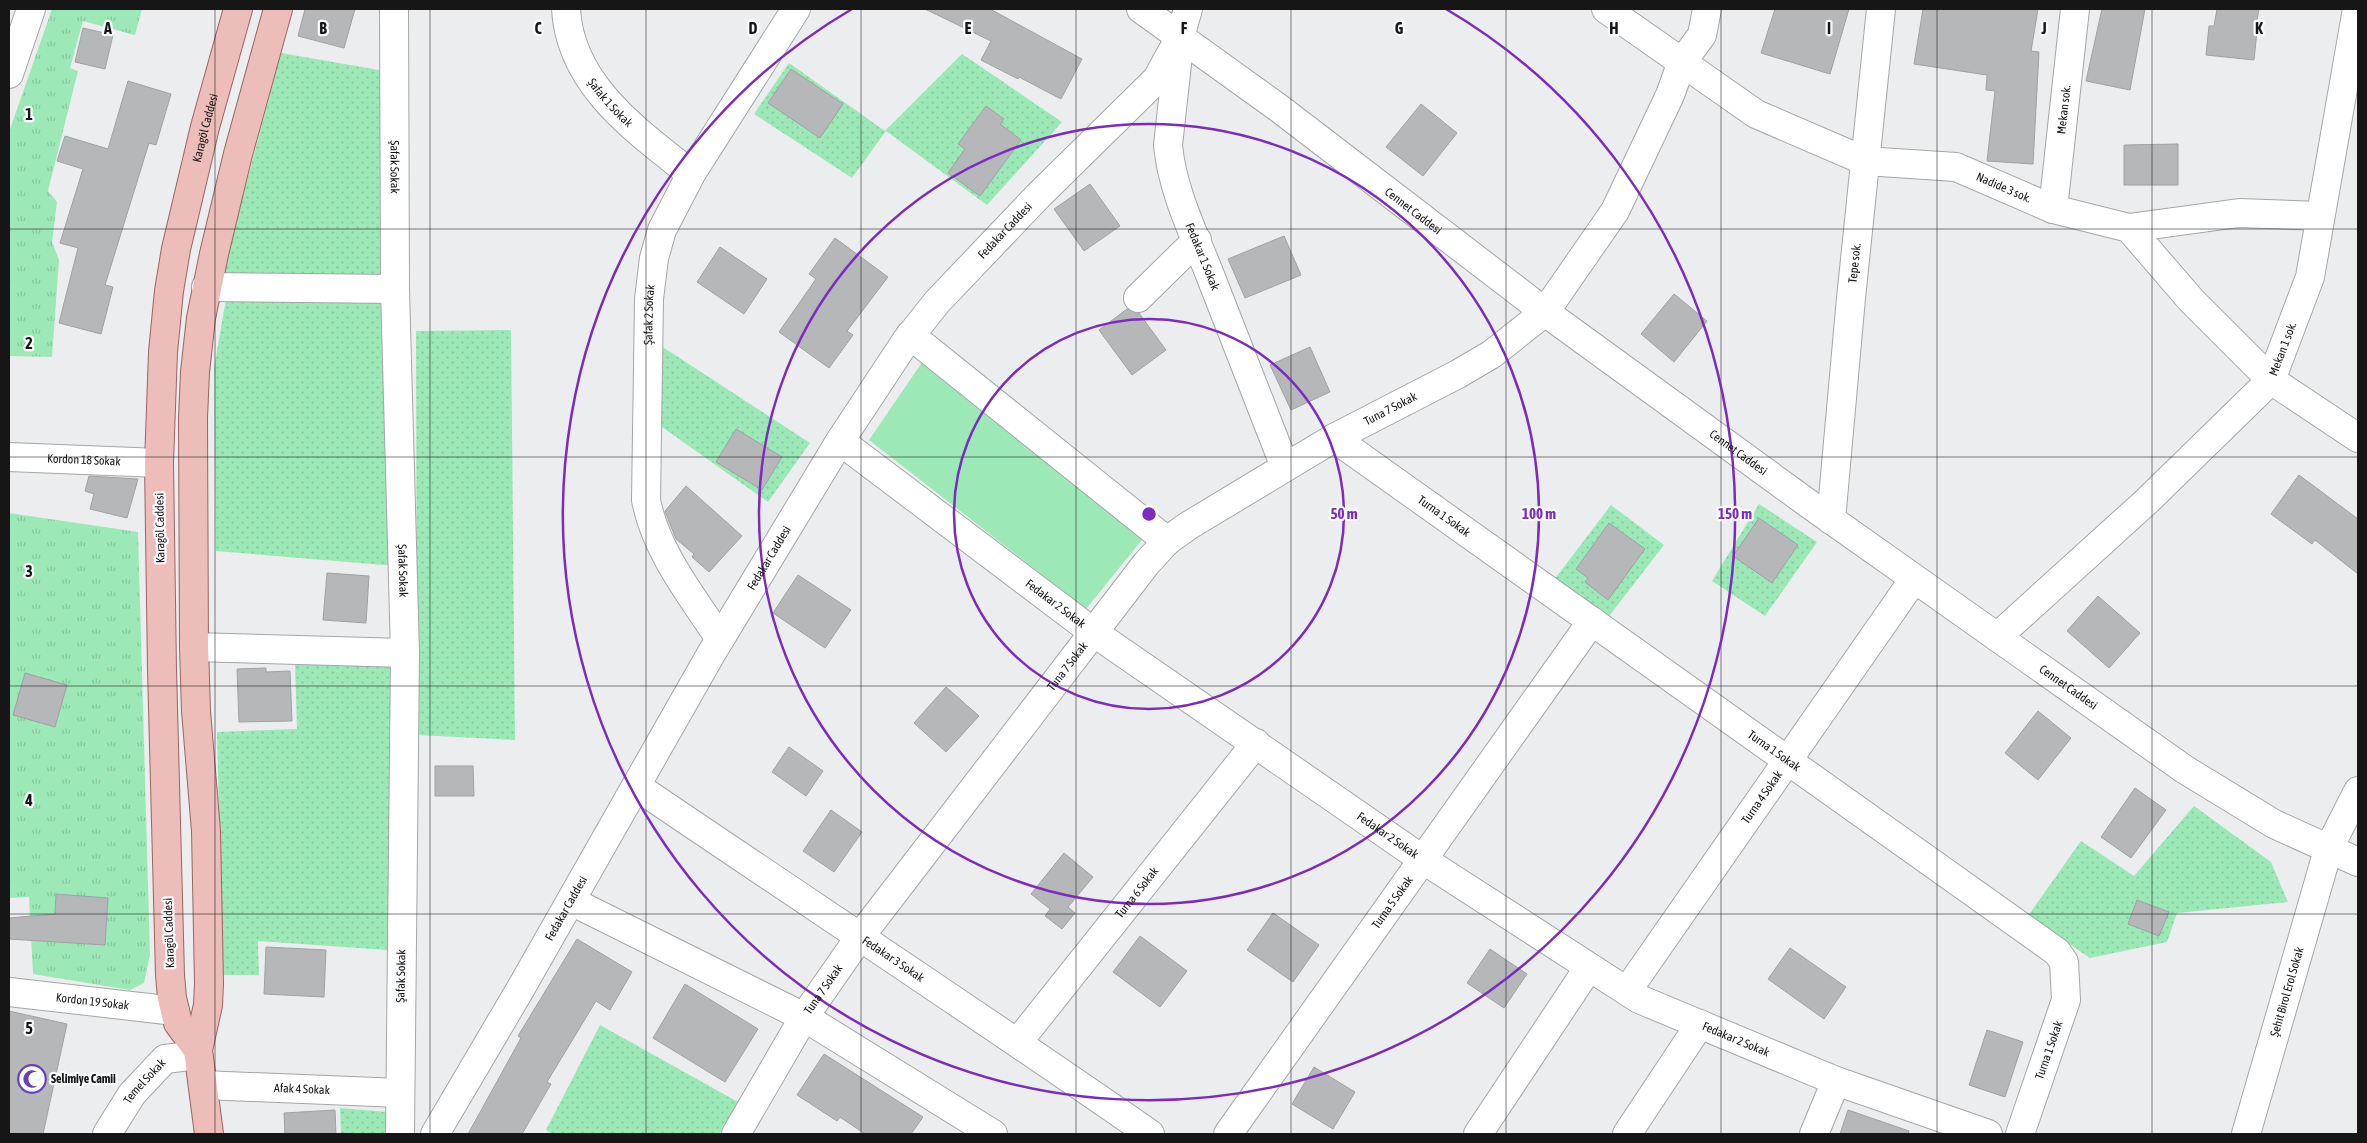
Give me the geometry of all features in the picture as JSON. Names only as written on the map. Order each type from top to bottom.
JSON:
[{"type":"main road","name":"Karagöl Caddesi","points":[[198,1052],[178,1023],[170,975],[159,463],[163,352],[169,291],[176,249],[205,127],[238,9]]},
{"type":"main road","points":[[209,1134],[198,1052],[208,1005],[209,984],[206,831],[196,711],[194,647],[193,418],[197,345],[206,287],[238,154],[278,9]]},
{"type":"street","points":[[9,74],[31,9]]},
{"type":"street","name":"Şafak Sokak","points":[[394,9],[395,289],[405,653],[400,1134]]},
{"type":"street","name":"Şafak 1 Sokak","points":[[566,9],[574,48],[592,82],[610,107],[691,174]]},
{"type":"street","name":"Şafak 2 Sokak","points":[[720,639],[663,549],[649,515],[646,500],[648,299],[654,258],[662,230],[691,174],[796,9]]},
{"type":"street","name":"Cennet Caddesi","points":[[1141,9],[1280,109],[1545,312],[1831,520],[2200,780],[2274,824],[2358,862]]},
{"type":"street","points":[[1180,37],[1188,9]]},
{"type":"street","name":"Nadide 3 sok.","points":[[1606,9],[1756,114],[1865,161],[1956,167],[2053,209],[2129,228]]},
{"type":"street","name":"Tuna 7 Sokak","points":[[736,1134],[804,1017],[860,938],[1093,632],[1146,564],[1167,541],[1188,526],[1334,438],[1458,374],[1492,354],[1545,312],[1614,211],[1670,95],[1682,62],[1702,36],[1707,9]]},
{"type":"street","name":"Tepe sok.","points":[[1831,520],[1843,377],[1881,9]]},
{"type":"street","name":"Mekan sok.","points":[[2053,209],[2075,9]]},
{"type":"street","name":"Mekan 1 sok.","points":[[1997,637],[2147,501],[2271,380],[2310,277],[2357,9]]},
{"type":"street","name":"Fedakar 1 Sokak","points":[[1180,37],[1168,145],[1174,178],[1285,467]]},
{"type":"street","name":"Fedakar Caddesi","points":[[435,1134],[571,901],[720,639],[840,441],[910,336],[937,302],[1032,203],[1157,79],[1180,37]]},
{"type":"street","points":[[2129,228],[2239,214],[2320,216]]},
{"type":"street","points":[[2129,228],[2191,300],[2271,380],[2358,438]]},
{"type":"street","points":[[1138,298],[1197,240]]},
{"type":"street","points":[[206,287],[395,289]]},
{"type":"street","points":[[910,336],[1167,541]]},
{"type":"street","name":"Turna 1 Sokak","points":[[1334,438],[2057,952],[2064,962],[2066,1000],[2020,1134]]},
{"type":"street","name":"Fedakar 2 Sokak","points":[[840,441],[1093,632],[1422,859],[1627,991],[1639,998],[1836,1081],[1988,1134]]},
{"type":"street","name":"Kordon 18 Sokak","points":[[9,457],[159,463]]},
{"type":"street","name":"Turna 4 Sokak","points":[[1627,991],[1786,760],[1914,579]]},
{"type":"street","name":"Turna 5 Sokak","points":[[1228,1134],[1592,621]]},
{"type":"street","points":[[194,647],[405,653]]},
{"type":"street","name":"Turna 6 Sokak","points":[[1018,1042],[1256,743]]},
{"type":"street","name":"Fedakar 3 Sokak","points":[[636,786],[860,938],[1018,1042],[1150,1134]]},
{"type":"street","name":"Şehit Birol Erol Sokak","points":[[2246,1134],[2328,850],[2358,790]]},
{"type":"street","points":[[571,901],[804,1017],[993,1134]]},
{"type":"street","points":[[1478,1134],[1589,967]]},
{"type":"street","name":"Kordon 19 Sokak","points":[[9,992],[175,1011]]},
{"type":"street","points":[[1627,1134],[1700,1024]]},
{"type":"street","name":"Temel Sokak","points":[[108,1134],[132,1094],[165,1059],[198,1052]]},
{"type":"street","points":[[1814,1134],[1836,1081]]},
{"type":"street","name":"Afak 4 Sokak","points":[[203,1085],[400,1093]]},
{"type":"green space","points":[[52,9],[142,9],[135,35],[83,21],[70,68],[78,71],[48,191],[57,202],[52,242],[59,260],[52,357],[9,356],[9,132]]},
{"type":"green space","points":[[281,53],[385,71],[384,278],[221,278]]},
{"type":"green space","points":[[962,54],[1062,122],[987,205],[886,131],[852,178],[754,114],[789,63],[885,131]]},
{"type":"green space","points":[[388,297],[396,566],[216,551],[214,368],[226,299]]},
{"type":"green space","points":[[511,330],[515,740],[417,735],[416,331]]},
{"type":"green space","points":[[658,344],[810,443],[768,502],[655,422]]},
{"type":"green space","points":[[923,361],[1145,536],[1086,609],[869,440]]},
{"type":"green space","points":[[1759,504],[1817,542],[1765,616],[1712,581]]},
{"type":"green space","points":[[1611,505],[1664,545],[1606,620],[1554,580]]},
{"type":"green space","points":[[9,513],[138,532],[150,955],[144,983],[130,990],[33,974],[29,897],[9,898]]},
{"type":"green space","points":[[295,662],[396,664],[387,950],[258,941],[259,975],[223,975],[217,732],[297,729]]},
{"type":"green space","points":[[2194,806],[2271,862],[2288,902],[2177,913],[2167,942],[2090,958],[2028,916],[2081,841],[2134,876]]},
{"type":"green space","points":[[600,1025],[738,1102],[719,1134],[552,1134],[546,1130]]},
{"type":"green space","points":[[340,1108],[388,1112],[389,1134],[341,1134]]},
{"type":"building","points":[[305,9],[355,9],[344,48],[298,36]]},
{"type":"building","points":[[925,9],[990,9],[1082,59],[1061,99],[981,60],[991,41]]},
{"type":"building","points":[[1775,9],[1849,9],[1830,74],[1761,53]]},
{"type":"building","points":[[1923,9],[2038,9],[2031,51],[2039,52],[2033,164],[1987,161],[1995,91],[1986,90],[1987,75],[1914,64]]},
{"type":"building","points":[[2102,9],[2145,9],[2130,90],[2086,81]]},
{"type":"building","points":[[2217,9],[2259,9],[2255,31],[2257,31],[2254,60],[2206,55],[2209,26],[2214,26]]},
{"type":"building","points":[[83,28],[113,35],[105,69],[75,62]]},
{"type":"building","points":[[791,69],[843,104],[820,138],[768,103]]},
{"type":"building","points":[[128,81],[171,94],[156,145],[149,143],[105,285],[113,287],[101,334],[59,323],[78,248],[60,243],[83,169],[57,161],[65,136],[108,149]]},
{"type":"building","points":[[1421,104],[1457,133],[1423,176],[1386,147]]},
{"type":"building","points":[[986,106],[1004,119],[1000,124],[1021,140],[980,196],[948,173],[965,149],[958,144]]},
{"type":"building","points":[[2178,144],[2178,185],[2124,185],[2124,145]]},
{"type":"building","points":[[1090,184],[1120,226],[1084,251],[1054,209]]},
{"type":"building","points":[[1284,236],[1301,275],[1245,298],[1228,259]]},
{"type":"building","points":[[835,238],[888,277],[847,331],[853,335],[829,368],[779,332],[816,279],[809,274]]},
{"type":"building","points":[[720,247],[767,279],[744,314],[697,282]]},
{"type":"building","points":[[1674,294],[1707,321],[1674,362],[1641,334]]},
{"type":"building","points":[[1127,309],[1139,313],[1166,350],[1132,375],[1099,330]]},
{"type":"building","points":[[1310,347],[1330,392],[1291,410],[1270,365]]},
{"type":"building","points":[[736,429],[782,457],[762,490],[716,462]]},
{"type":"building","points":[[2299,475],[2358,519],[2358,574],[2315,540],[2312,544],[2271,514]]},
{"type":"building","points":[[89,476],[138,479],[127,518],[90,509],[94,494],[85,491]]},
{"type":"building","points":[[686,486],[742,536],[709,572],[692,557],[694,554],[676,539],[665,511]]},
{"type":"building","points":[[1759,518],[1798,545],[1772,583],[1733,556]]},
{"type":"building","points":[[1609,523],[1645,549],[1608,600],[1585,582],[1588,578],[1576,569]]},
{"type":"building","points":[[327,573],[369,576],[366,623],[323,620]]},
{"type":"building","points":[[798,575],[851,610],[825,648],[773,613]]},
{"type":"building","points":[[2098,596],[2140,633],[2109,668],[2067,631]]},
{"type":"building","points":[[266,668],[266,672],[290,671],[292,721],[239,722],[237,669]]},
{"type":"building","points":[[25,673],[67,685],[55,727],[13,715]]},
{"type":"building","points":[[946,687],[979,716],[946,752],[914,723]]},
{"type":"building","points":[[2038,711],[2071,738],[2038,780],[2005,753]]},
{"type":"building","points":[[789,747],[823,771],[806,796],[772,772]]},
{"type":"building","points":[[435,766],[473,766],[474,796],[435,796]]},
{"type":"building","points":[[2135,788],[2166,810],[2131,858],[2101,837]]},
{"type":"building","points":[[831,810],[862,832],[834,872],[803,851]]},
{"type":"building","points":[[1064,853],[1093,877],[1068,907],[1075,913],[1062,929],[1045,916],[1050,909],[1031,894]]},
{"type":"building","points":[[56,894],[108,898],[105,945],[9,939],[9,918],[55,914]]},
{"type":"building","points":[[2137,900],[2169,912],[2159,936],[2128,924]]},
{"type":"building","points":[[1273,913],[1319,945],[1293,982],[1247,950]]},
{"type":"building","points":[[1140,936],[1187,971],[1160,1007],[1113,972]]},
{"type":"building","points":[[577,939],[632,972],[610,1010],[596,1001],[547,1082],[551,1084],[522,1134],[468,1134],[521,1038],[518,1036]]},
{"type":"building","points":[[266,947],[326,950],[324,997],[264,994]]},
{"type":"building","points":[[1790,948],[1846,987],[1824,1019],[1768,979]]},
{"type":"building","points":[[1490,949],[1527,974],[1504,1008],[1467,983]]},
{"type":"building","points":[[685,984],[758,1029],[725,1082],[653,1038]]},
{"type":"building","name":"Selimiye Camii","points":[[9,1011],[67,1024],[43,1134],[9,1134]]},
{"type":"building","points":[[1987,1030],[2023,1042],[2005,1097],[1969,1085]]},
{"type":"building","points":[[824,1054],[923,1117],[911,1134],[865,1134],[840,1117],[837,1121],[797,1095]]},
{"type":"building","points":[[1314,1067],[1355,1092],[1333,1129],[1292,1104]]},
{"type":"building","points":[[335,1110],[336,1134],[285,1134],[284,1113]]},
{"type":"building","points":[[1848,1110],[1909,1131],[1908,1134],[1840,1134]]},
{"type":"place","name":"Selimiye Camii","points":[[32,1079]]}]
